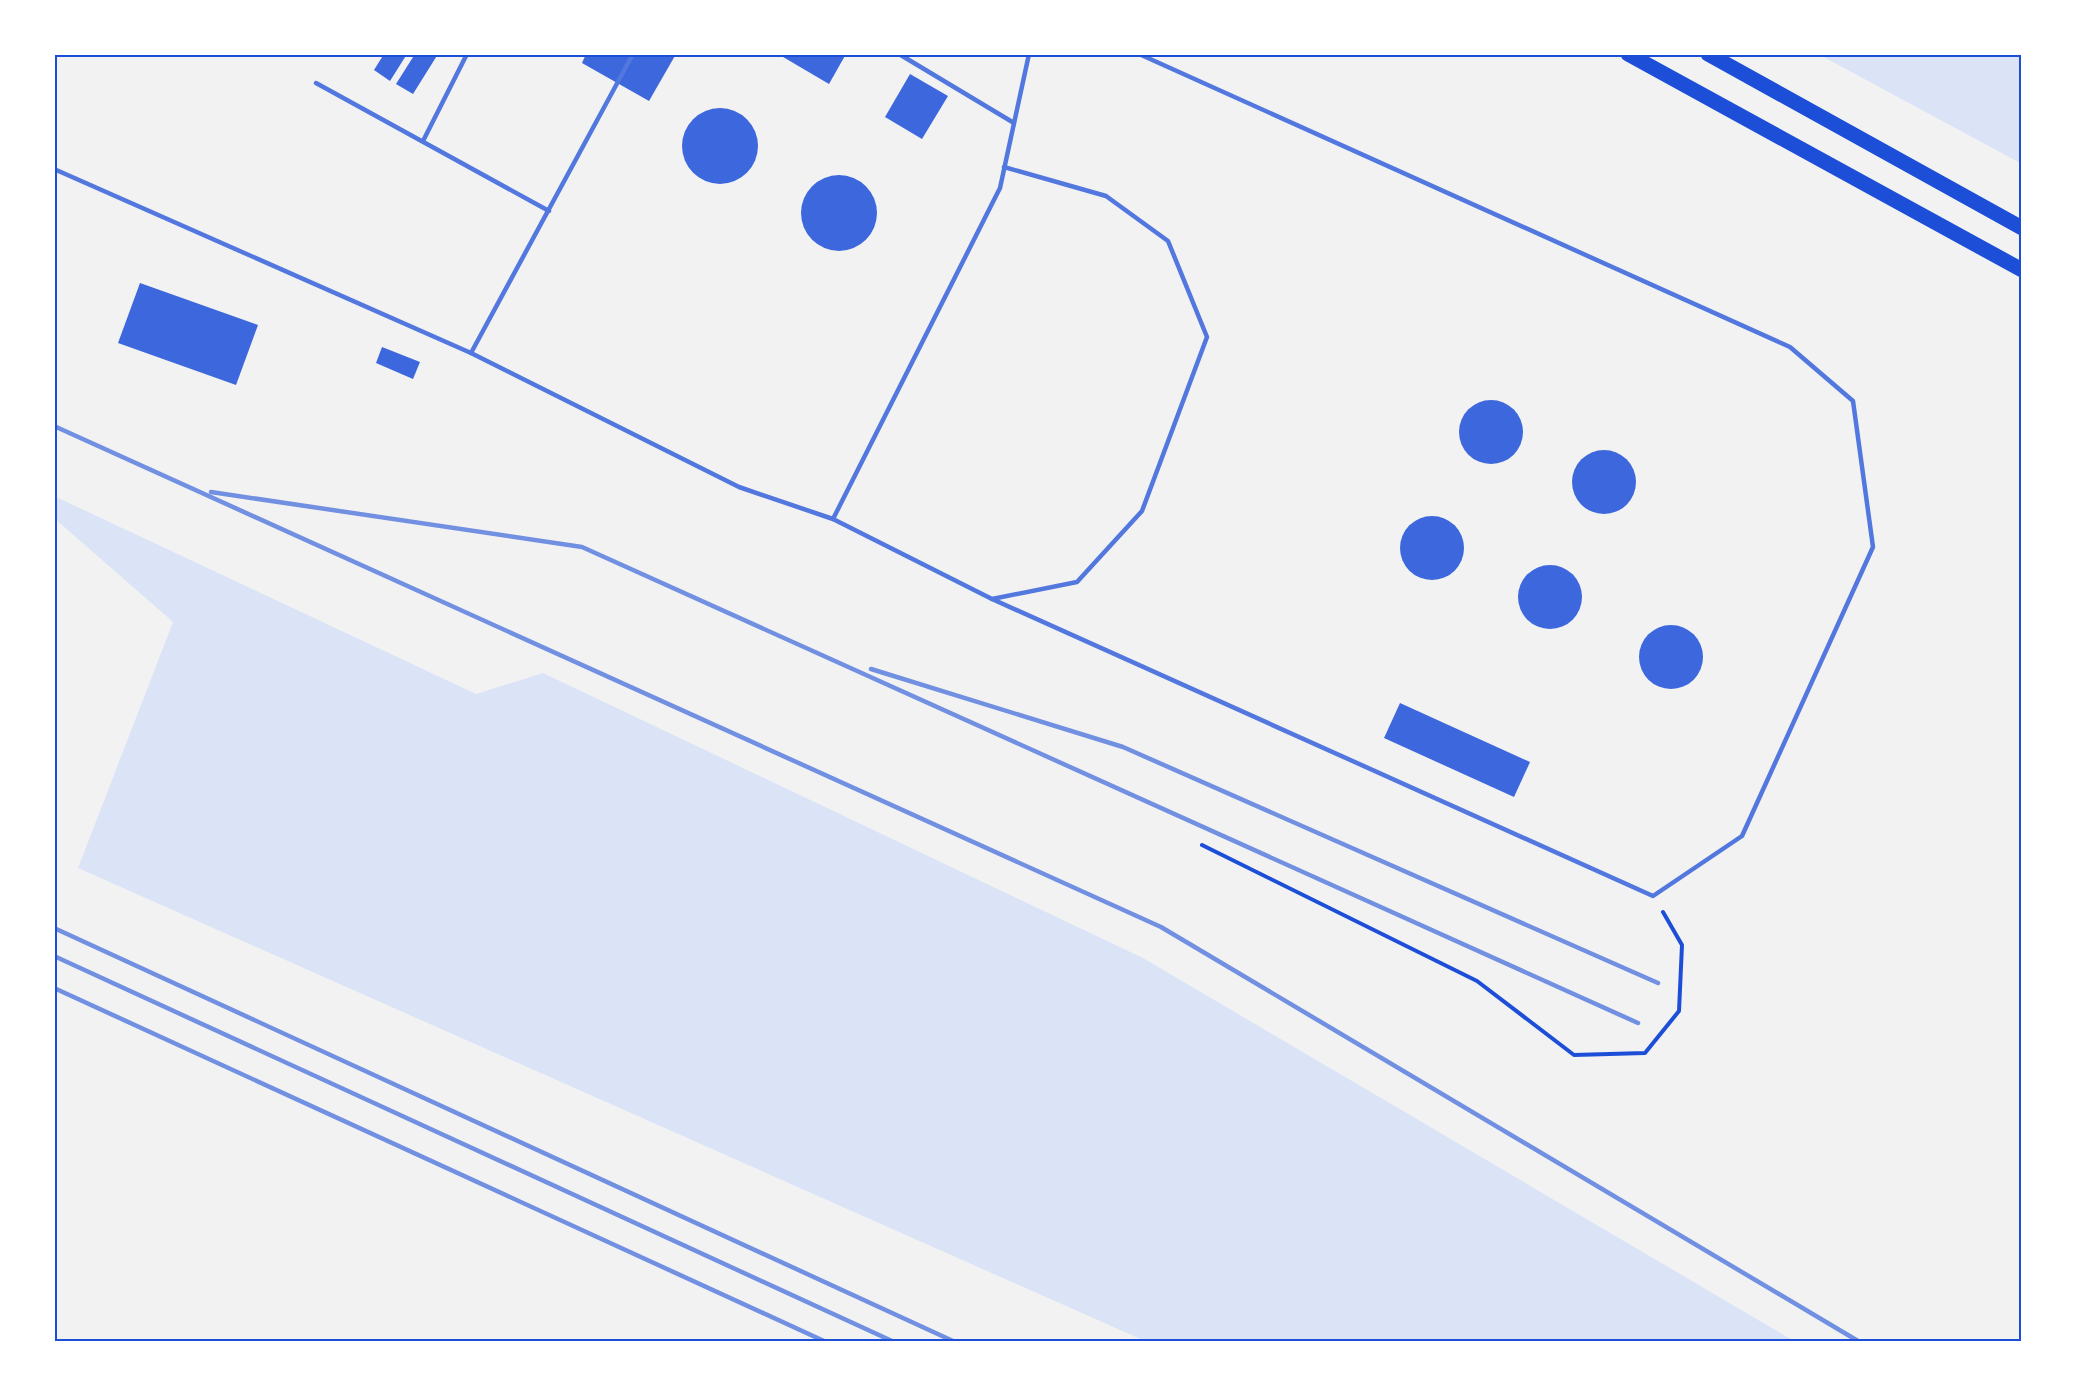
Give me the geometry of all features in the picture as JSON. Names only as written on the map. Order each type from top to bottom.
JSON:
[{"type":"main road","points":[[1628,54],[2022,270]]},
{"type":"main road","points":[[1708,54],[2022,228]]},
{"type":"lane","points":[[423,141],[467,54]]},
{"type":"lane","points":[[471,353],[633,54]]},
{"type":"lane","points":[[899,54],[1014,123]]},
{"type":"lane","points":[[833,519],[1000,188],[1029,54]]},
{"type":"lane","points":[[54,169],[471,353],[739,487],[833,519],[992,599],[1653,896],[1742,836],[1873,547],[1853,401],[1790,347],[1139,54]]},
{"type":"lane","points":[[316,83],[549,211]]},
{"type":"lane","points":[[992,599],[1077,582],[1142,511],[1207,337],[1168,241],[1106,196],[1004,167]]},
{"type":"path","points":[[1202,845],[1478,981],[1574,1055],[1644,1053],[1679,1011],[1682,945],[1653,896]]},
{"type":"shaded area","points":[[1818,54],[2022,54],[2022,164]]},
{"type":"shaded area","points":[[54,496],[476,694],[543,673],[1143,958],[1794,1341],[1145,1341],[78,868],[173,622],[54,518]]},
{"type":"building","points":[[384,54],[407,54],[390,81],[374,70]]},
{"type":"building","points":[[415,54],[438,54],[413,94],[396,84]]},
{"type":"building","points":[[586,54],[676,54],[649,101],[582,63]]},
{"type":"building","points":[[778,54],[846,54],[829,84]]},
{"type":"building","points":[[910,74],[948,96],[922,139],[885,117]]},
{"type":"building","points":[[713,108],[727,108],[741,114],[752,125],[758,139],[755,161],[747,173],[727,184],[713,184],[699,178],[688,167],[682,153],[682,139],[688,125],[699,114]]},
{"type":"building","points":[[832,175],[846,175],[860,181],[871,192],[875,198],[877,213],[875,228],[866,240],[854,249],[832,251],[818,245],[807,234],[801,220],[801,206],[807,192],[818,181]]},
{"type":"building","points":[[140,283],[258,325],[236,385],[118,343]]},
{"type":"building","points":[[382,347],[420,362],[413,379],[376,363]]},
{"type":"building","points":[[1491,400],[1509,406],[1517,414],[1523,432],[1517,450],[1509,458],[1491,464],[1473,458],[1465,450],[1459,432],[1465,414],[1473,406]]},
{"type":"building","points":[[1604,450],[1622,456],[1630,464],[1636,482],[1630,500],[1622,508],[1604,514],[1586,508],[1578,500],[1572,482],[1578,464],[1586,456]]},
{"type":"building","points":[[1432,516],[1450,522],[1458,530],[1464,548],[1458,566],[1450,574],[1432,580],[1414,574],[1406,566],[1400,548],[1406,530],[1414,522]]},
{"type":"building","points":[[1550,565],[1568,571],[1576,579],[1582,597],[1576,615],[1568,623],[1550,629],[1532,623],[1524,615],[1518,597],[1524,579],[1532,571]]},
{"type":"building","points":[[1671,625],[1689,631],[1697,639],[1703,657],[1697,675],[1689,683],[1671,689],[1653,683],[1645,675],[1639,657],[1645,639],[1653,631]]},
{"type":"building","points":[[1400,703],[1530,762],[1514,797],[1384,738]]},
{"type":"railway","points":[[54,426],[1161,927],[1858,1341]]},
{"type":"railway","points":[[211,492],[582,547],[1638,1023]]},
{"type":"railway","points":[[871,669],[1123,747],[1658,983]]},
{"type":"railway","points":[[54,928],[953,1341]]},
{"type":"railway","points":[[54,956],[892,1341]]},
{"type":"railway","points":[[54,988],[824,1341]]}]
